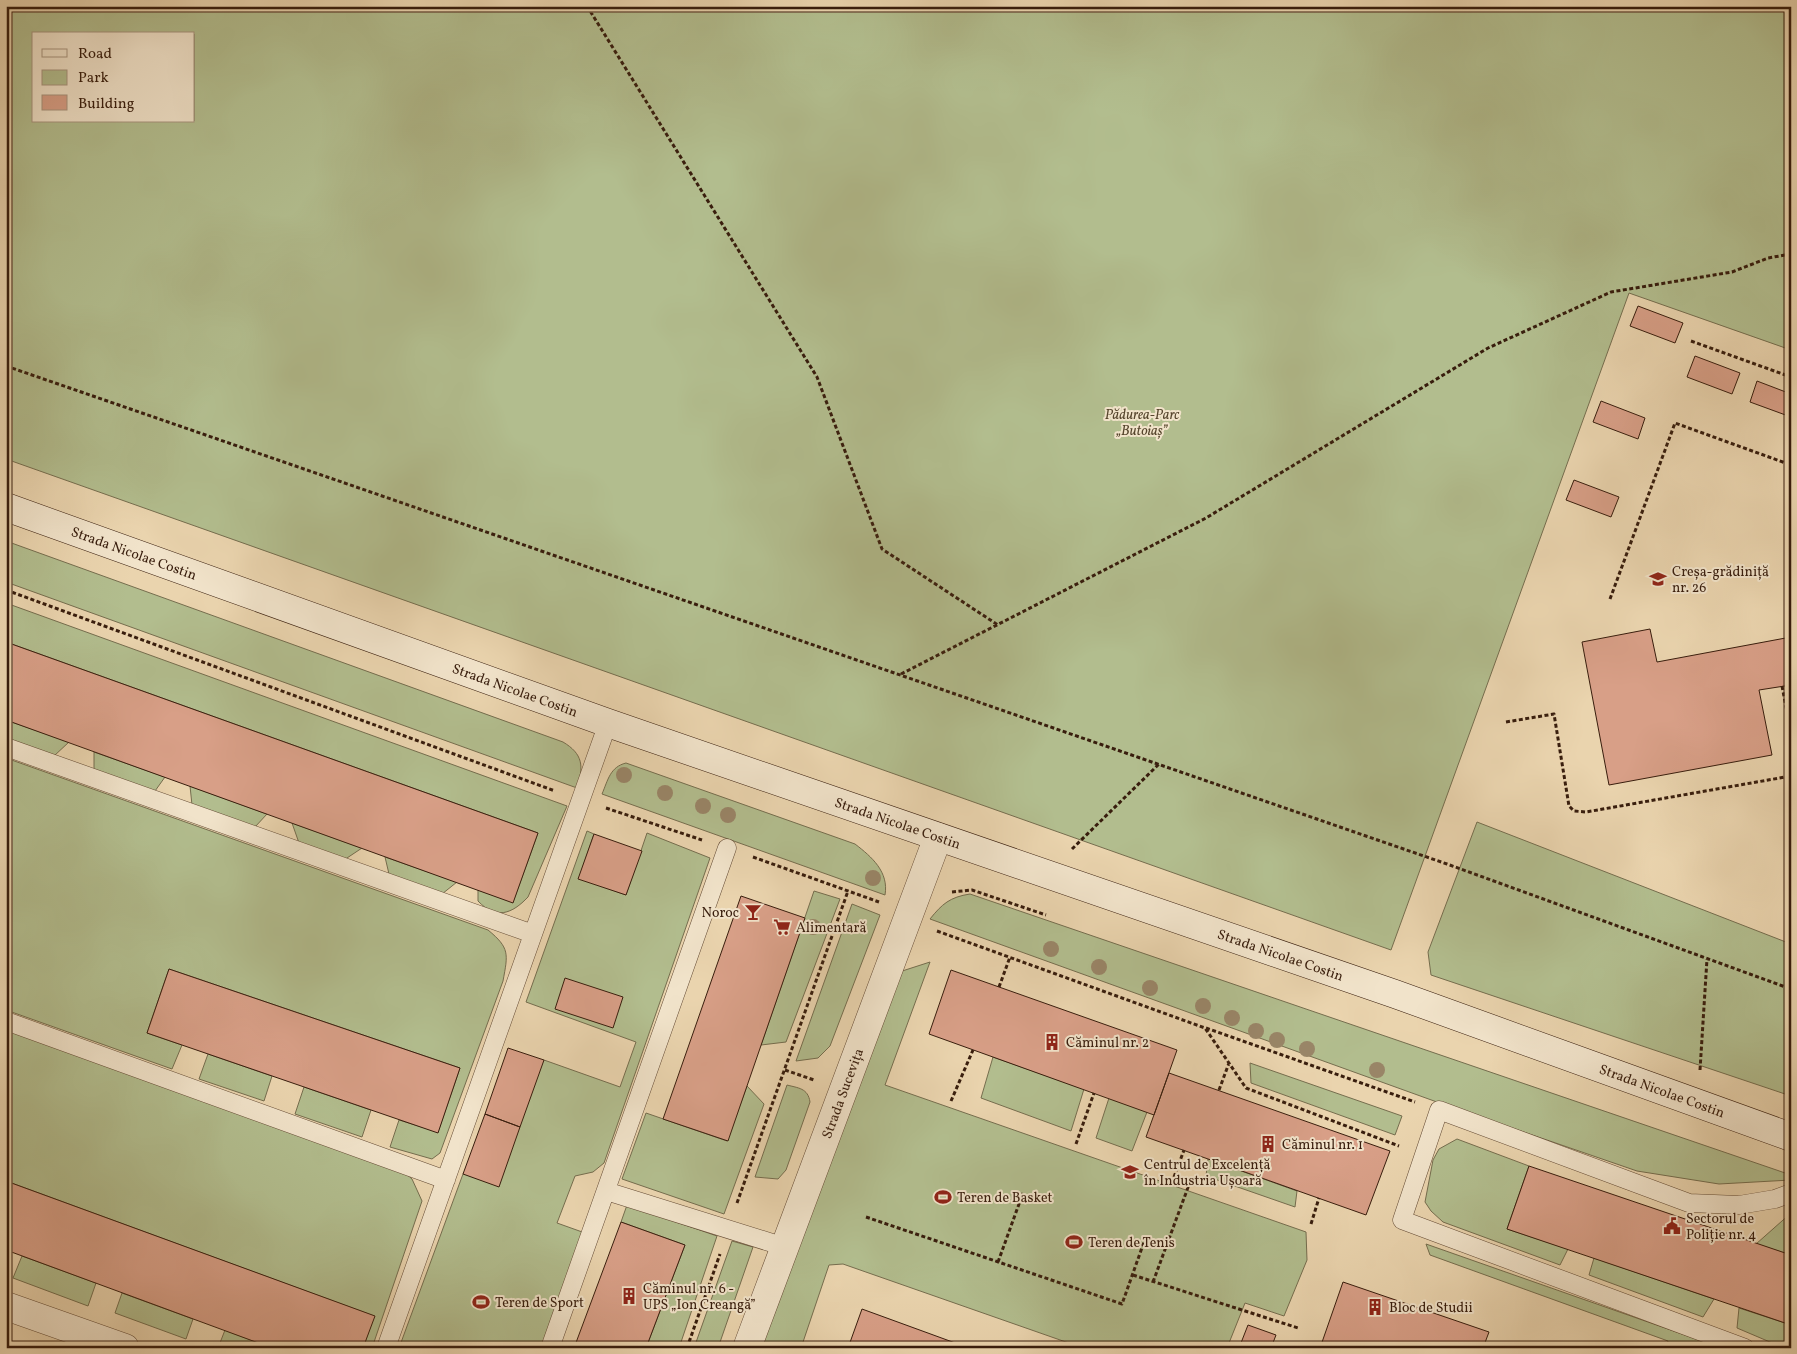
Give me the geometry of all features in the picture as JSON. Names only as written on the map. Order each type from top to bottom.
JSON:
[{"type":"main road","name":"Strada Nicolae Costin","points":[[6,507],[608,723],[1395,994],[1791,1137]]},
{"type":"main road","name":"Strada Sucevița","points":[[747,1348],[938,837]]},
{"type":"main road","points":[[6,1306],[124,1348]]},
{"type":"lane","points":[[386,1348],[608,723]]},
{"type":"lane","points":[[6,747],[533,934]]},
{"type":"lane","points":[[550,1348],[727,848]]},
{"type":"lane","points":[[6,1021],[446,1180]]},
{"type":"lane","points":[[1745,1348],[1402,1220],[1439,1110],[1689,1203],[1739,1205],[1775,1199],[1791,1193]]},
{"type":"lane","points":[[606,1191],[784,1247]]},
{"type":"path","points":[[587,6],[817,377],[882,549],[998,625]]},
{"type":"path","points":[[900,675],[1206,518],[1488,348],[1611,292],[1732,272],[1768,258],[1791,254]]},
{"type":"path","points":[[1691,341],[1791,377]]},
{"type":"path","points":[[6,366],[1447,864],[1791,989]]},
{"type":"path","points":[[1610,599],[1675,423],[1791,465]]},
{"type":"path","points":[[6,590],[580,800],[727,848],[848,891],[1010,957],[1439,1110]]},
{"type":"path","points":[[1782,686],[1791,733]]},
{"type":"path","points":[[1506,722],[1554,714],[1569,806],[1574,811],[1586,812],[1791,776]]},
{"type":"path","points":[[1070,852],[1159,764]]},
{"type":"path","points":[[949,893],[972,890],[1046,915]]},
{"type":"path","points":[[686,1348],[848,891]]},
{"type":"path","points":[[999,987],[1010,957]]},
{"type":"path","points":[[1698,1103],[1707,959]]},
{"type":"path","points":[[1205,1028],[1246,1088],[1423,1155]]},
{"type":"path","points":[[952,1101],[973,1050]]},
{"type":"path","points":[[1219,1090],[1229,1063]]},
{"type":"path","points":[[1076,1144],[1094,1093]]},
{"type":"path","points":[[1174,1177],[1184,1150]]},
{"type":"path","points":[[1153,1282],[1190,1182]]},
{"type":"path","points":[[998,1262],[1024,1194]]},
{"type":"path","points":[[1311,1224],[1320,1198]]},
{"type":"path","points":[[866,1217],[1122,1304],[1144,1242]]},
{"type":"path","points":[[1133,1275],[1298,1328]]},
{"type":"green space","name":"Pădurea-Parc „Butoiaș”","points":[[6,6],[1791,6],[1791,350],[1629,293],[1391,950],[6,459]]},
{"type":"green space","points":[[6,541],[563,742],[575,751],[580,761],[581,773],[577,788],[6,582]]},
{"type":"green space","points":[[6,603],[567,806],[528,897],[510,911],[498,913],[491,911],[478,901],[478,890],[513,902],[538,833],[6,642]]},
{"type":"green space","points":[[6,720],[69,742],[54,756],[6,739]]},
{"type":"green space","points":[[94,752],[165,777],[155,791],[94,770]]},
{"type":"green space","points":[[6,758],[488,930],[495,936],[506,952],[503,981],[440,1153],[432,1159],[390,1147],[399,1120],[438,1132],[460,1068],[169,969],[147,1033],[182,1045],[172,1069],[6,1010]]},
{"type":"green space","points":[[626,763],[855,844],[873,860],[882,872],[886,887],[885,895],[602,794],[613,771]]},
{"type":"green space","points":[[190,786],[267,814],[255,827],[192,805]]},
{"type":"green space","points":[[1477,822],[1791,944],[1791,1096],[1431,975],[1428,952]]},
{"type":"green space","points":[[292,823],[362,848],[344,860],[299,843]]},
{"type":"green space","points":[[587,831],[594,834],[579,878],[626,895],[647,833],[710,858],[604,1163],[593,1172],[575,1176],[557,1223],[585,1233],[542,1348],[399,1348],[463,1174],[544,1060],[620,1087],[636,1042],[526,1002]]},
{"type":"green space","points":[[385,857],[457,882],[442,894],[389,874]]},
{"type":"green space","points":[[814,891],[840,899],[786,1042],[761,1045]]},
{"type":"green space","points":[[970,894],[1791,1175],[1791,1180],[1719,1184],[1637,1171],[1448,1106],[930,919],[947,902]]},
{"type":"green space","points":[[852,904],[880,915],[830,1046],[818,1058],[796,1061]]},
{"type":"green space","points":[[930,962],[885,1085],[1306,1232],[1307,1260],[1284,1316],[1245,1303],[1227,1348],[1083,1348],[843,1264],[829,1265],[801,1348],[761,1348],[896,973]]},
{"type":"green space","points":[[6,1028],[403,1171],[412,1179],[422,1201],[372,1348],[363,1348],[374,1316],[6,1181]]},
{"type":"green space","points":[[208,1054],[272,1076],[264,1101],[199,1079]]},
{"type":"green space","points":[[993,1057],[1084,1089],[1071,1131],[981,1098]]},
{"type":"green space","points":[[1250,1063],[1402,1116],[1395,1135],[1251,1083]]},
{"type":"green space","points":[[787,1085],[805,1091],[810,1102],[786,1170],[778,1179],[755,1177]]},
{"type":"green space","points":[[747,1086],[764,1104],[724,1214],[622,1179],[646,1113],[727,1141]]},
{"type":"green space","points":[[304,1087],[371,1110],[362,1137],[295,1114]]},
{"type":"green space","points":[[1109,1098],[1147,1112],[1132,1151],[1096,1138]]},
{"type":"green space","points":[[1457,1139],[1529,1166],[1507,1229],[1568,1249],[1560,1265],[1443,1222],[1431,1211],[1425,1202],[1433,1160],[1439,1149]]},
{"type":"green space","points":[[1208,1159],[1297,1191],[1295,1207],[1206,1176]]},
{"type":"green space","points":[[627,1205],[717,1236],[679,1348],[646,1348],[685,1245],[621,1222]]},
{"type":"green space","points":[[1791,1213],[1791,1255],[1756,1244]]},
{"type":"green space","points":[[732,1241],[753,1247],[718,1348],[694,1348]]},
{"type":"green space","points":[[1426,1244],[1722,1348],[1666,1348],[1668,1341],[1430,1255]]},
{"type":"green space","points":[[22,1256],[96,1283],[88,1306],[13,1278]]},
{"type":"green space","points":[[1594,1258],[1714,1299],[1703,1317],[1589,1275]]},
{"type":"green space","points":[[122,1293],[193,1319],[186,1339],[115,1313]]},
{"type":"green space","points":[[1739,1308],[1791,1325],[1791,1347],[1784,1348],[1737,1328]]},
{"type":"green space","points":[[225,1330],[272,1348],[218,1348]]},
{"type":"building","points":[[1638,306],[1683,323],[1675,343],[1630,326]]},
{"type":"building","points":[[1695,356],[1740,373],[1732,394],[1687,377]]},
{"type":"building","points":[[1757,381],[1791,394],[1791,417],[1750,402]]},
{"type":"building","points":[[1601,401],[1645,418],[1638,439],[1593,422]]},
{"type":"building","points":[[1574,480],[1619,497],[1611,517],[1566,500]]},
{"type":"building","points":[[1650,629],[1657,662],[1791,637],[1791,685],[1759,690],[1772,755],[1609,785],[1582,642]]},
{"type":"building","points":[[6,642],[538,833],[513,903],[6,720]]},
{"type":"building","points":[[594,834],[642,851],[626,895],[578,879]]},
{"type":"building","points":[[741,896],[805,918],[728,1141],[663,1119]]},
{"type":"building","points":[[169,969],[460,1068],[438,1133],[147,1033]]},
{"type":"building","name":"Căminul nr. 2","points":[[951,970],[1177,1050],[1154,1115],[929,1034]]},
{"type":"building","points":[[565,978],[623,997],[613,1028],[555,1009]]},
{"type":"building","points":[[508,1048],[544,1060],[520,1127],[485,1114]]},
{"type":"building","name":"Căminul nr. 1","points":[[1169,1073],[1390,1151],[1366,1215],[1146,1137]]},
{"type":"building","points":[[485,1114],[520,1127],[499,1187],[463,1174]]},
{"type":"building","points":[[1529,1166],[1791,1255],[1791,1325],[1507,1229]]},
{"type":"building","points":[[6,1181],[375,1316],[363,1348],[272,1348],[6,1250]]},
{"type":"building","name":"Căminul nr. 6 - UPS „Ion Creangă”","points":[[621,1222],[685,1245],[646,1348],[574,1348]]},
{"type":"building","name":"Bloc de Studii","points":[[1343,1282],[1489,1332],[1483,1348],[1320,1348]]},
{"type":"building","points":[[862,1309],[969,1348],[848,1348]]},
{"type":"building","points":[[1248,1325],[1276,1335],[1271,1348],[1239,1348]]},
{"type":"place","name":"Creșa-grădiniță nr. 26","points":[[1658,579]]},
{"type":"place","name":"Noroc","points":[[753,912]]},
{"type":"place","name":"Alimentară","points":[[782,927]]},
{"type":"place","name":"Căminul nr. 2","points":[[1052,1042]]},
{"type":"place","name":"Căminul nr. 1","points":[[1268,1144]]},
{"type":"place","name":"Centrul de Excelență în Industria Ușoară","points":[[1130,1172]]},
{"type":"place","name":"Teren de Basket","points":[[943,1197]]},
{"type":"place","name":"Sectorul de Poliție nr. 4","points":[[1672,1226]]},
{"type":"place","name":"Teren de Tenis","points":[[1074,1242]]},
{"type":"place","name":"Căminul nr. 6 - UPS „Ion Creangă”","points":[[629,1296]]},
{"type":"place","name":"Teren de Sport","points":[[481,1302]]},
{"type":"place","name":"Bloc de Studii","points":[[1375,1307]]}]
